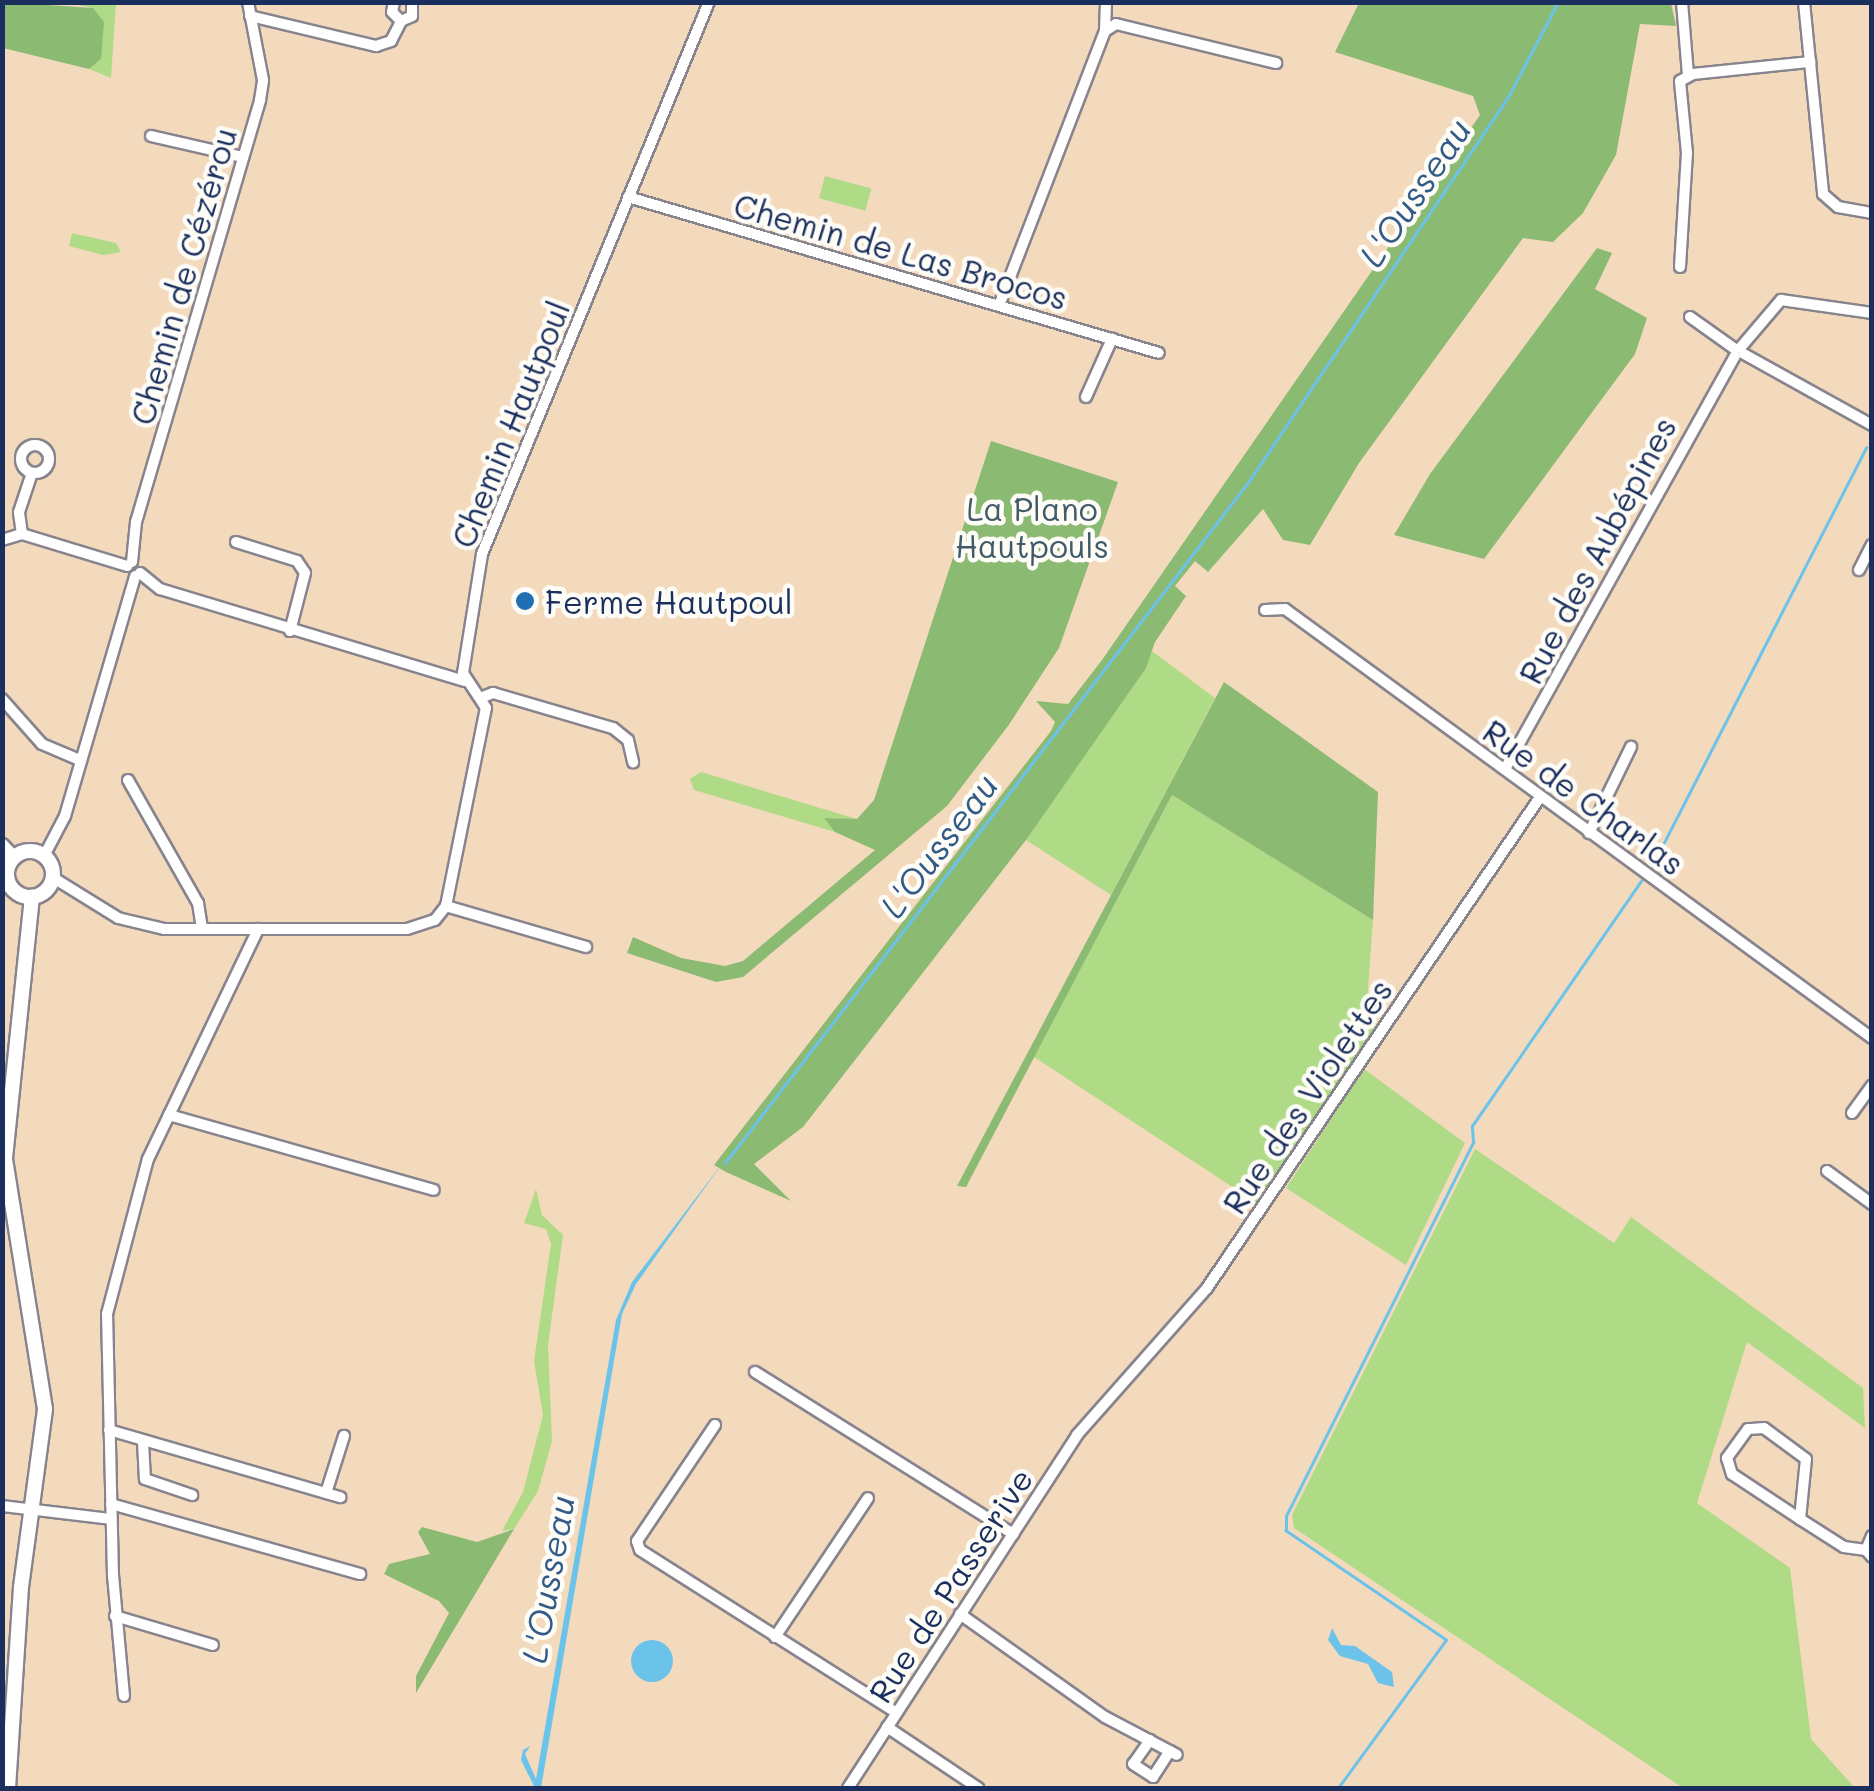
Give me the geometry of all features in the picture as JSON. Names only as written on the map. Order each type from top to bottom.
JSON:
[{"type":"street","name":"Chemin de Cézérou","points":[[130,564],[136,522],[262,88],[248,2]]},
{"type":"street","points":[[394,2],[392,12],[401,21]]},
{"type":"street","points":[[250,16],[376,46],[391,41],[401,21],[412,16],[412,2]]},
{"type":"street","name":"Chemin Hautpoul","points":[[464,681],[482,554],[709,2]]},
{"type":"street","points":[[1000,303],[1104,31],[1106,2]]},
{"type":"street","points":[[1682,2],[1688,75]]},
{"type":"street","points":[[1804,2],[1823,194],[1838,207],[1872,213]]},
{"type":"street","points":[[1104,31],[1116,24],[1276,63]]},
{"type":"street","points":[[1680,267],[1686,153],[1678,85],[1688,75],[1810,62]]},
{"type":"street","points":[[151,136],[244,157]]},
{"type":"street","name":"Chemin de Las Brocos","points":[[628,197],[1160,353]]},
{"type":"street","name":"Rue des Aubépines","points":[[1505,770],[1739,351],[1781,300],[1872,314]]},
{"type":"street","points":[[1690,317],[1739,351],[1872,426]]},
{"type":"street","points":[[1086,397],[1112,339]]},
{"type":"street","points":[[22,534],[18,512],[32,473]]},
{"type":"street","points":[[2,540],[22,534],[130,564],[138,575],[160,589],[464,681],[483,698],[483,727],[446,906],[435,920],[406,929],[202,928],[130,923],[52,877],[44,856],[65,816],[78,759],[138,575]]},
{"type":"street","points":[[236,542],[297,561],[305,572],[290,631]]},
{"type":"street","points":[[1858,570],[1872,545]]},
{"type":"street","name":"Rue de Charlas","points":[[1265,610],[1285,610],[1872,1038]]},
{"type":"street","points":[[483,698],[492,693],[613,728],[628,740],[633,762]]},
{"type":"street","points":[[2,699],[42,744],[78,759]]},
{"type":"street","points":[[1588,833],[1631,748]]},
{"type":"street","points":[[128,780],[198,903],[202,928]]},
{"type":"street","name":"Rue des Violettes","points":[[1096,1409],[1206,1288],[1540,797]]},
{"type":"street","points":[[32,896],[9,883],[8,852],[29,851],[44,856]]},
{"type":"street","points":[[8,1788],[44,1382],[4,1179],[32,896],[52,877]]},
{"type":"street","points":[[446,906],[586,947]]},
{"type":"street","points":[[124,1696],[115,1616],[111,1520],[109,1306],[148,1159],[258,929]]},
{"type":"street","points":[[1852,1113],[1872,1085]]},
{"type":"street","points":[[169,1115],[434,1190]]},
{"type":"street","points":[[1827,1171],[1872,1204]]},
{"type":"street","points":[[756,1372],[1012,1534]]},
{"type":"street","name":"Rue de Passerive","points":[[850,1785],[1096,1409]]},
{"type":"street","points":[[714,1425],[637,1540],[640,1550],[897,1713]]},
{"type":"street","points":[[1800,1519],[1806,1459],[1764,1428],[1748,1428],[1726,1466],[1800,1519],[1844,1547],[1869,1554],[1872,1536]]},
{"type":"street","points":[[110,1430],[340,1497]]},
{"type":"street","points":[[326,1493],[344,1436]]},
{"type":"street","points":[[143,1442],[145,1480],[192,1495]]},
{"type":"street","points":[[775,1637],[868,1498]]},
{"type":"street","points":[[111,1504],[360,1574]]},
{"type":"street","points":[[2,1506],[111,1520]]},
{"type":"street","points":[[960,1614],[1016,1657],[1174,1753],[1152,1777],[1134,1764],[1150,1740]]},
{"type":"street","points":[[115,1616],[213,1646]]},
{"type":"street","points":[[887,1728],[978,1788]]},
{"type":"street","points":[[850,1785],[863,1788]]},
{"type":"green space","points":[[3,2],[93,8],[104,22],[101,59],[89,69],[3,48]]},
{"type":"green space","points":[[67,3],[116,3],[111,78],[89,69],[101,59],[93,8]]},
{"type":"green space","points":[[1359,3],[1671,3],[1676,26],[1640,24],[1616,155],[1583,213],[1553,242],[1523,238],[1359,463],[1310,545],[1283,540],[1263,509],[1208,572],[1195,561],[1175,586],[1186,596],[1155,642],[1146,668],[1026,840],[803,1127],[754,1164],[791,1201],[726,1172],[714,1165],[1051,731],[1055,722],[1036,701],[1068,704],[1102,660],[1480,115],[1473,96],[1335,52]]},
{"type":"green space","points":[[825,176],[871,188],[865,211],[819,198]]},
{"type":"green space","points":[[72,233],[116,243],[121,252],[103,255],[69,246]]},
{"type":"green space","points":[[1597,248],[1612,253],[1595,289],[1647,318],[1635,354],[1484,559],[1394,535],[1430,474]]},
{"type":"green space","name":"La Plano Hautpouls","points":[[991,441],[1118,482],[1059,648],[1008,726],[947,806],[743,977],[716,982],[627,953],[633,937],[681,958],[725,966],[743,961],[875,850],[835,832],[824,818],[857,819],[874,800]]},
{"type":"green space","points":[[1152,651],[1215,698],[1111,895],[1026,840]]},
{"type":"green space","points":[[1224,682],[1378,792],[1373,920],[1172,795],[966,1187],[957,1186]]},
{"type":"green space","points":[[701,772],[857,819],[826,818],[835,832],[694,790],[690,779]]},
{"type":"green space","points":[[1172,795],[1373,920],[1366,1017],[1377,1024],[1257,1203],[1034,1057]]},
{"type":"green space","points":[[1364,1069],[1465,1143],[1406,1265],[1286,1188]]},
{"type":"green space","points":[[1475,1149],[1614,1243],[1631,1217],[1863,1388],[1865,1428],[1747,1342],[1697,1503],[1790,1568],[1811,1739],[1855,1788],[1683,1788],[1294,1528],[1292,1515]]},
{"type":"green space","points":[[536,1189],[542,1215],[563,1235],[548,1345],[552,1441],[538,1491],[514,1529],[502,1531],[523,1492],[543,1415],[534,1361],[551,1244],[546,1229],[524,1223]]},
{"type":"green space","points":[[422,1527],[477,1542],[514,1529],[416,1693],[416,1676],[449,1613],[439,1601],[384,1574],[389,1564],[430,1554],[418,1532]]},
{"type":"water","points":[[724,1161],[636,1284],[622,1314],[541,1788],[535,1788],[521,1760],[523,1750],[530,1746],[525,1754],[536,1779],[616,1320],[632,1282]]},
{"type":"water","points":[[1332,1628],[1341,1645],[1355,1646],[1392,1672],[1394,1687],[1378,1683],[1368,1664],[1340,1656],[1328,1640]]},
{"type":"water","points":[[652,1640],[667,1646],[673,1661],[667,1676],[652,1682],[637,1676],[631,1661],[637,1646]]},
{"type":"waterway","name":"L'Ousseau","points":[[725,1163],[1249,481],[1508,97],[1558,2]]},
{"type":"waterway","points":[[1652,866],[1866,448]]},
{"type":"waterway","points":[[1338,1788],[1446,1640],[1286,1531],[1286,1516],[1473,1142],[1472,1126],[1641,881]]},
{"type":"place","name":"Ferme Hautpoul","points":[[525,601]]}]
